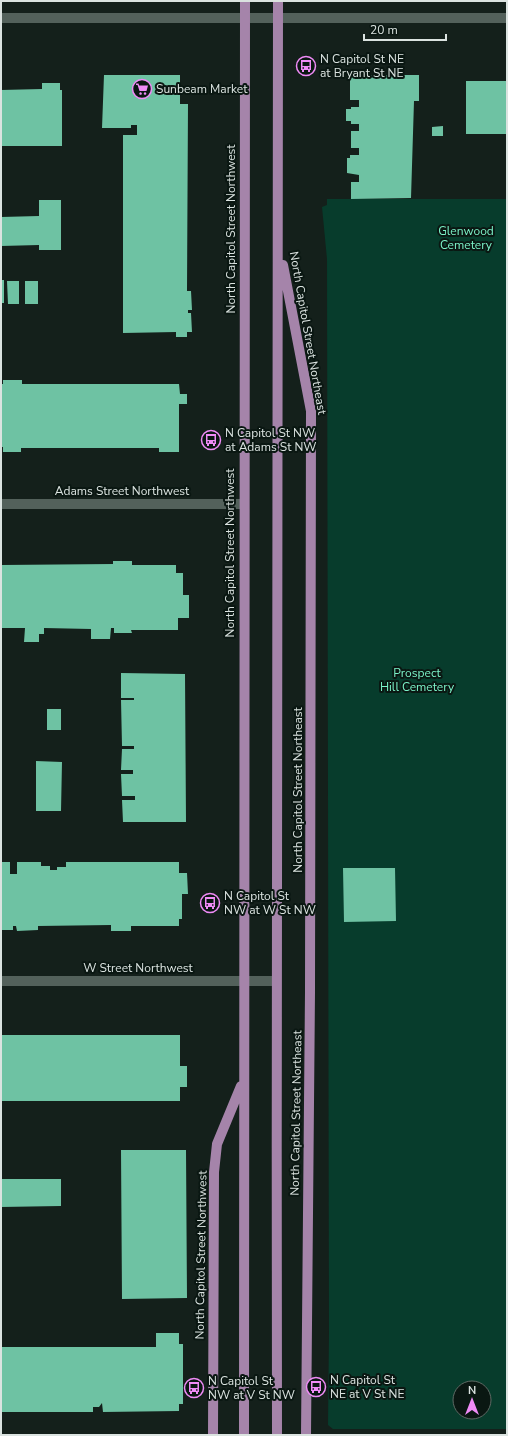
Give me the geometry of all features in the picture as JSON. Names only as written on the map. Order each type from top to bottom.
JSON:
[{"type":"main road","name":"North Capitol Street Northwest","points":[[244,1],[244,1435]]},
{"type":"main road","name":"North Capitol Street Northeast","points":[[277,1435],[276,981],[279,243],[278,1]]},
{"type":"main road","name":"North Capitol Street Northeast","points":[[279,243],[311,411],[310,992],[306,1435]]},
{"type":"main road","name":"North Capitol Street Northwest","points":[[213,1435],[214,1172],[217,1144],[244,1081]]},
{"type":"street","points":[[1,18],[507,18]]},
{"type":"street","name":"Adams Street Northwest","points":[[1,504],[244,504]]},
{"type":"street","name":"W Street Northwest","points":[[1,981],[276,981]]},
{"type":"green space","name":"Prospect Hill Cemetery","points":[[327,199],[507,199],[507,1429],[333,1429],[328,1425],[327,259],[322,207],[327,205]]},
{"type":"building","points":[[104,75],[180,75],[180,104],[188,104],[187,291],[191,291],[192,310],[188,310],[188,313],[191,313],[192,332],[187,332],[187,337],[176,337],[176,332],[123,333],[123,135],[137,135],[137,125],[131,125],[131,128],[102,128]]},
{"type":"building","points":[[350,75],[419,75],[419,101],[414,101],[411,198],[351,199],[351,182],[359,182],[359,175],[347,173],[347,158],[350,158],[350,155],[359,155],[359,148],[351,148],[351,131],[359,131],[359,124],[351,124],[351,121],[346,121],[346,109],[351,109],[351,107],[359,107],[359,100],[350,100]]},
{"type":"building","points":[[466,81],[507,81],[507,134],[466,134]]},
{"type":"building","points":[[42,83],[60,83],[60,90],[62,90],[62,146],[1,146],[1,90],[42,89]]},
{"type":"building","points":[[443,126],[443,136],[432,136],[432,127]]},
{"type":"building","points":[[39,200],[61,200],[61,250],[39,250],[39,245],[1,246],[1,217],[39,216]]},
{"type":"building","points":[[1,280],[4,280],[4,303],[1,303]]},
{"type":"building","points":[[7,281],[19,281],[19,304],[8,304]]},
{"type":"building","points":[[25,281],[38,281],[38,304],[25,304]]},
{"type":"building","points":[[3,380],[22,380],[22,384],[179,384],[180,394],[187,394],[187,404],[179,404],[179,452],[159,452],[159,448],[21,448],[21,452],[3,452],[3,447],[1,447],[1,384],[3,384]]},
{"type":"building","points":[[113,561],[132,561],[132,565],[176,565],[176,573],[183,573],[183,595],[189,595],[189,618],[178,618],[178,630],[131,630],[132,633],[114,633],[114,628],[111,628],[110,639],[91,639],[91,629],[44,628],[44,634],[39,634],[39,642],[24,642],[25,628],[1,628],[1,565],[113,564]]},
{"type":"building","points":[[121,673],[185,674],[186,822],[123,822],[122,800],[135,800],[135,796],[122,796],[121,774],[133,774],[133,770],[121,770],[122,749],[134,749],[134,746],[122,746],[121,700],[134,700],[134,698],[121,698]]},
{"type":"building","points":[[47,709],[61,709],[61,730],[47,730]]},
{"type":"building","points":[[36,761],[62,762],[61,811],[36,811]]},
{"type":"building","points":[[1,862],[10,862],[10,874],[17,874],[17,862],[41,862],[41,866],[50,866],[50,870],[57,870],[57,867],[66,867],[66,862],[179,862],[179,873],[187,873],[188,894],[182,894],[182,919],[179,919],[179,926],[131,926],[131,931],[111,931],[111,925],[38,926],[38,930],[17,931],[16,926],[13,926],[13,930],[1,930]]},
{"type":"building","points":[[343,868],[395,868],[396,921],[344,922]]},
{"type":"building","points":[[1,1035],[180,1035],[180,1066],[187,1066],[187,1087],[180,1087],[180,1101],[1,1101]]},
{"type":"building","points":[[121,1150],[186,1150],[187,1298],[122,1299]]},
{"type":"building","points":[[1,1179],[61,1179],[61,1206],[1,1207]]},
{"type":"building","points":[[156,1333],[179,1333],[179,1344],[183,1344],[183,1404],[179,1404],[179,1411],[103,1412],[102,1403],[99,1407],[93,1407],[93,1412],[1,1412],[1,1347],[156,1347]]},
{"type":"place","name":"N Capitol St NE at Bryant St NE","points":[[306,66]]},
{"type":"place","name":"Sunbeam Market","points":[[142,89]]},
{"type":"place","name":"N Capitol St NW at Adams St NW","points":[[211,440]]},
{"type":"place","name":"N Capitol St NW at W St NW","points":[[210,903]]},
{"type":"place","name":"N Capitol St NE at V St NE","points":[[316,1387]]},
{"type":"place","name":"N Capitol St NW at V St NW","points":[[194,1388]]},
{"type":"park label","name":"Glenwood Cemetery","points":[[466,238]]}]
